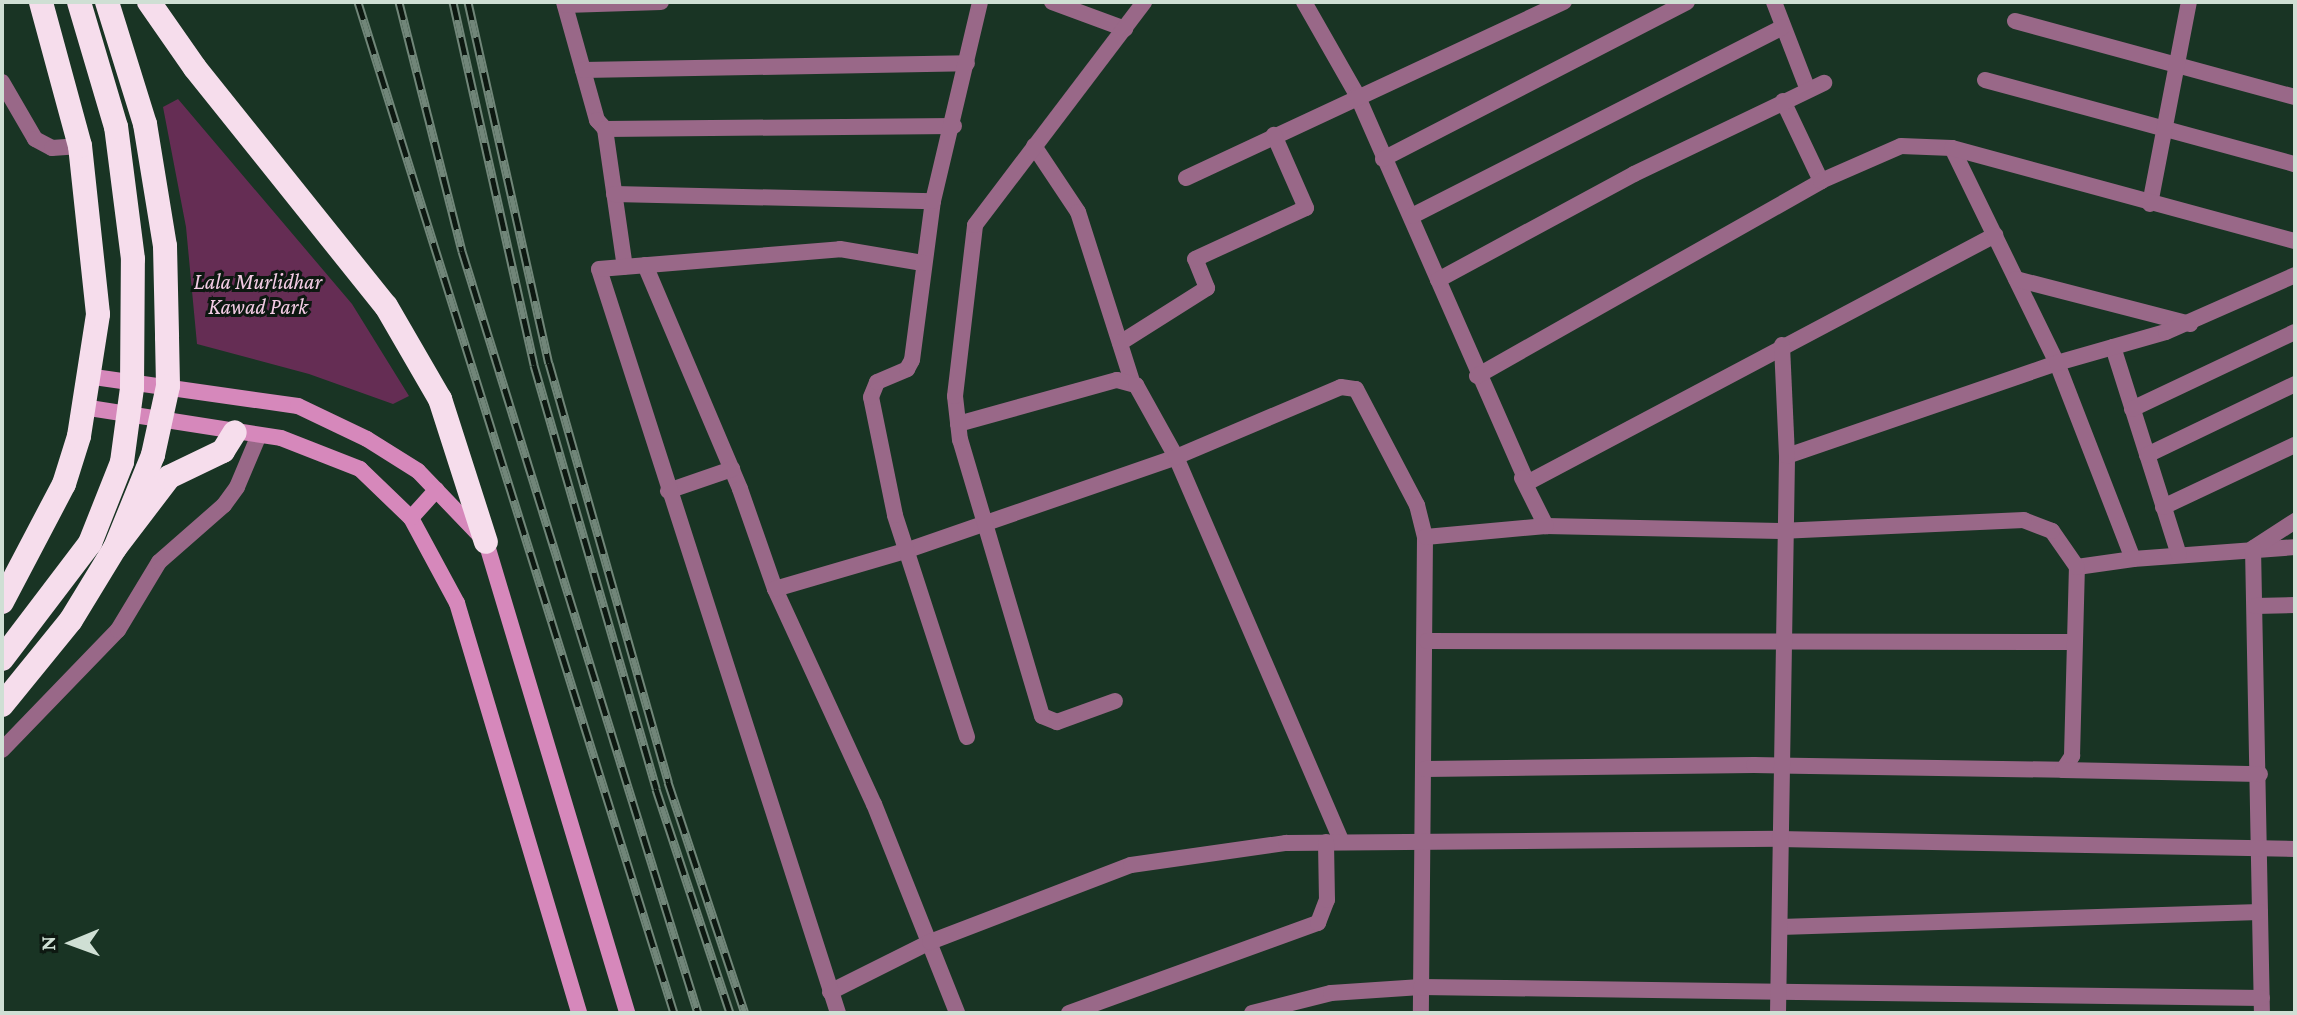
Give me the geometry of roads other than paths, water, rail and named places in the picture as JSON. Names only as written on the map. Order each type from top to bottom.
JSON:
[{"type":"highway","points":[[4,596],[64,484],[83,407],[98,314],[80,146],[41,2]]},
{"type":"highway","points":[[2,659],[90,543],[122,462],[132,388],[133,259],[116,127],[79,2]]},
{"type":"highway","points":[[107,2],[145,124],[160,215],[168,386],[153,455],[115,548]]},
{"type":"highway","points":[[149,2],[195,68],[386,306],[440,399],[486,542]]},
{"type":"highway","points":[[2,705],[71,620],[115,548],[169,477],[223,451],[247,434]]},
{"type":"street","points":[[625,267],[605,129],[583,70],[564,4],[661,2]]},
{"type":"street","points":[[967,737],[877,444],[871,397],[877,382],[907,369],[912,360],[933,201],[954,126],[980,2]]},
{"type":"street","points":[[1052,2],[1125,29]]},
{"type":"street","points":[[1115,701],[1057,722],[1042,716],[984,524],[958,424],[955,396],[975,225],[1144,2]]},
{"type":"street","points":[[1304,2],[1357,95],[1383,159],[1412,216],[1477,376],[1546,526]]},
{"type":"street","points":[[1186,178],[1357,95],[1564,2]]},
{"type":"street","points":[[1383,159],[1687,2]]},
{"type":"street","points":[[1774,2],[1808,90]]},
{"type":"street","points":[[2150,204],[2189,2]]},
{"type":"street","points":[[2015,21],[2175,68],[2295,97]]},
{"type":"street","points":[[1412,216],[1783,27]]},
{"type":"street","points":[[583,70],[967,63]]},
{"type":"street","points":[[1985,80],[2295,164]]},
{"type":"street","points":[[2,82],[35,139],[52,148],[80,146]]},
{"type":"street","points":[[1438,280],[1783,101],[1824,83]]},
{"type":"street","points":[[1783,101],[1821,181]]},
{"type":"street","points":[[605,129],[954,126]]},
{"type":"street","points":[[1120,343],[1207,288],[1195,259],[1306,208],[1274,135]]},
{"type":"street","points":[[1477,376],[1821,181],[1886,150],[1920,145],[1952,148],[2295,241]]},
{"type":"street","points":[[1034,146],[1078,212],[1132,381],[1176,457],[1334,842],[1327,900],[1318,923],[1069,1013]]},
{"type":"street","points":[[1952,148],[2057,363],[2133,559]]},
{"type":"street","points":[[614,194],[933,201]]},
{"type":"street","points":[[1522,478],[1530,482],[1782,345],[1995,235]]},
{"type":"street","points":[[838,1013],[599,269],[840,249],[923,263]]},
{"type":"street","points":[[645,265],[732,469],[775,589],[874,804],[957,1013]]},
{"type":"street","points":[[1787,456],[2057,363],[2190,324],[2295,275]]},
{"type":"street","points":[[2016,279],[2190,324]]},
{"type":"street","points":[[2132,409],[2295,332]]},
{"type":"street","points":[[1778,1013],[1778,766],[1787,456],[1782,345]]},
{"type":"street","points":[[2113,347],[2179,555]]},
{"type":"street","points":[[87,376],[298,406],[367,439],[418,471],[486,542],[627,1013]]},
{"type":"street","points":[[958,424],[1117,380],[1132,381]]},
{"type":"street","points":[[2147,455],[2295,384]]},
{"type":"street","points":[[775,589],[908,550],[1176,457],[1341,387],[1352,386],[1417,505],[1425,537],[1427,641],[1421,1013]]},
{"type":"street","points":[[83,407],[281,438],[360,469],[411,518],[457,603],[579,1013]]},
{"type":"street","points":[[2,750],[118,630],[159,562],[224,505],[237,487],[247,434]]},
{"type":"street","points":[[2163,507],[2295,445]]},
{"type":"street","points":[[668,491],[732,469]]},
{"type":"street","points":[[411,518],[436,490]]},
{"type":"street","points":[[1425,537],[1546,526],[1785,531],[2024,520],[2052,531],[2077,567],[2072,756],[2063,770]]},
{"type":"street","points":[[2253,548],[2295,521]]},
{"type":"street","points":[[2077,567],[2133,559],[2295,547]]},
{"type":"street","points":[[1252,1013],[1331,993],[1421,987],[1778,991],[2262,1005],[2260,774],[2253,548]]},
{"type":"street","points":[[2255,606],[2295,605]]},
{"type":"street","points":[[1427,641],[1782,639],[2073,642]]},
{"type":"street","points":[[1425,769],[1778,766],[2260,774]]},
{"type":"street","points":[[830,992],[930,942],[1131,865],[1184,854],[1334,842],[1779,839],[2295,849]]},
{"type":"street","points":[[1780,927],[2260,912]]},
{"type":"railway","points":[[358,2],[674,1013]]},
{"type":"railway","points":[[399,2],[462,251],[698,1013]]},
{"type":"railway","points":[[453,2],[534,365],[656,789],[730,1013]]},
{"type":"railway","points":[[468,2],[549,363],[668,782],[745,1013]]},
{"type":"park label","name":"Lala Murlidhar Kawad Park","points":[[258,294]]}]
